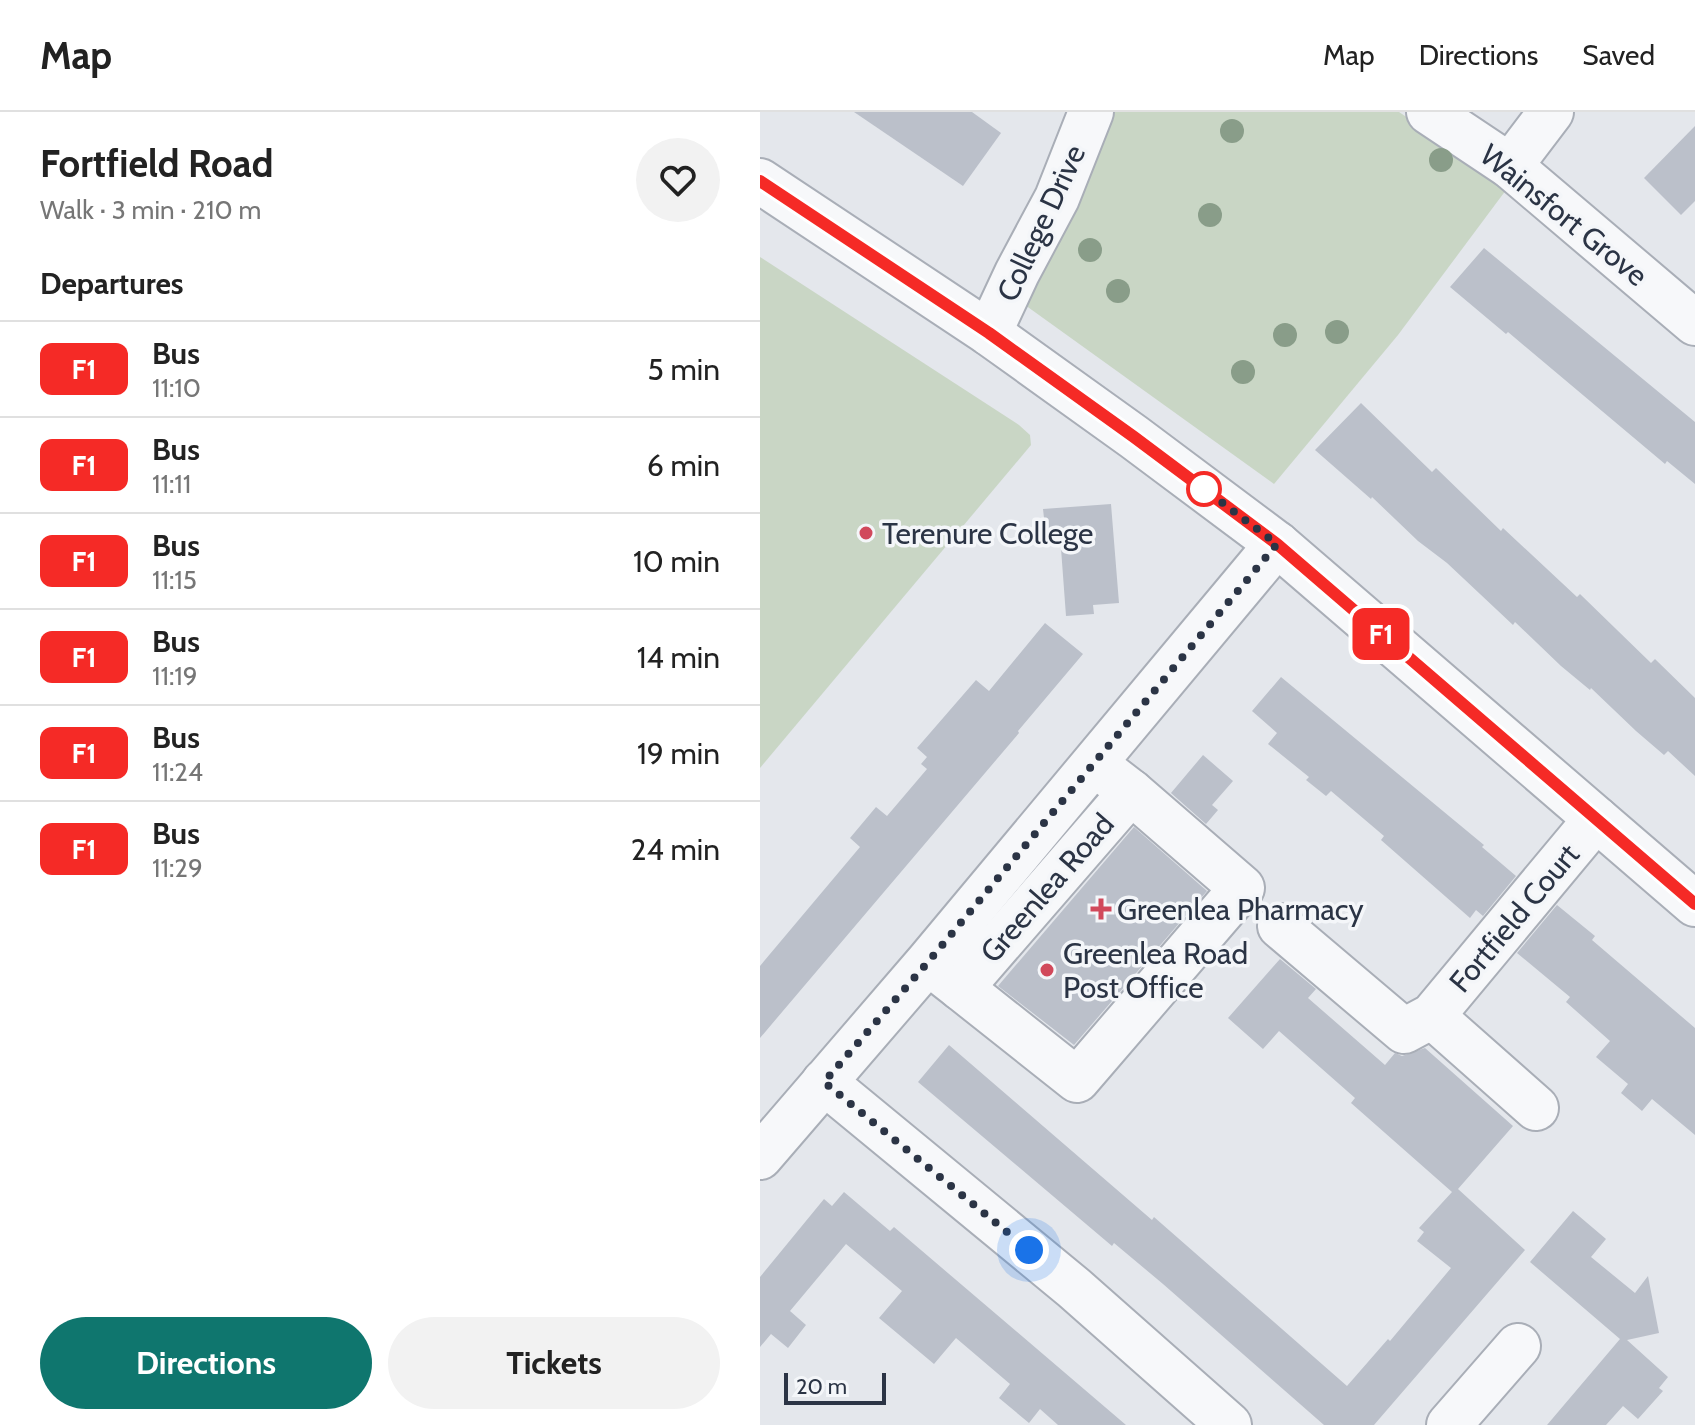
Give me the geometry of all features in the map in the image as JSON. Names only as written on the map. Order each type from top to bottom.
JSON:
[{"type":"street","name":"College Drive","points":[[989,333],[1057,198],[1091,112]]},
{"type":"street","name":"Wainsfort Grove","points":[[1429,112],[1510,166],[1695,323]]},
{"type":"street","points":[[1510,166],[1551,112]]},
{"type":"street","points":[[760,181],[989,333],[1277,544],[1695,904]]},
{"type":"street","name":"Greenlea Road","points":[[945,975],[1051,812],[1277,544]]},
{"type":"street","name":"Greenlea Road","points":[[760,1157],[824,1082],[945,975],[1131,792],[1095,763]]},
{"type":"street","points":[[945,975],[1077,1080],[1242,888],[1131,792]]},
{"type":"street","name":"Fortfield Court","points":[[1280,926],[1404,1031],[1432,1016],[1596,819]]},
{"type":"street","name":"Fortfield Court","points":[[1432,1016],[1536,1108]]},
{"type":"street","points":[[824,1082],[1074,1288],[1229,1425]]},
{"type":"street","points":[[1449,1425],[1518,1346]]},
{"type":"green space","points":[[1103,112],[1399,112],[1509,186],[1398,335],[1274,484],[1025,305]]},
{"type":"green space","name":"Terenure College","points":[[760,257],[1019,425],[1030,435],[1031,445],[760,768]]},
{"type":"building","points":[[854,112],[972,112],[1001,133],[963,186]]},
{"type":"building","points":[[1695,126],[1695,201],[1681,215],[1644,178]]},
{"type":"building","points":[[1484,248],[1695,422],[1695,484],[1667,461],[1665,464],[1450,287]]},
{"type":"building","points":[[1361,403],[1432,472],[1436,468],[1501,531],[1503,528],[1577,597],[1580,594],[1651,663],[1655,659],[1695,698],[1695,776],[1668,751],[1664,755],[1636,731],[1591,688],[1561,666],[1515,622],[1513,625],[1447,563],[1315,450]]},
{"type":"building","points":[[1111,504],[1119,603],[1093,605],[1094,614],[1066,616],[1060,535],[1046,536],[1043,509]]},
{"type":"building","points":[[1045,623],[1083,654],[760,1038],[760,966],[860,847],[850,838],[876,807],[887,816],[927,769],[921,764],[927,757],[917,748],[976,680],[989,691]]},
{"type":"building","points":[[1281,677],[1484,845],[1482,847],[1516,876],[1483,916],[1476,910],[1470,918],[1381,840],[1384,836],[1331,791],[1326,796],[1306,780],[1309,777],[1268,744],[1277,733],[1252,711]]},
{"type":"building","points":[[1203,755],[1233,781],[1212,805],[1218,810],[1206,824],[1171,793]]},
{"type":"building","points":[[1134,827],[1207,891],[1074,1045],[998,986]]},
{"type":"building","points":[[1557,905],[1595,936],[1592,940],[1695,1028],[1695,1135],[1652,1099],[1642,1111],[1621,1093],[1628,1084],[1596,1057],[1610,1041],[1566,1002],[1570,997],[1517,953]]},
{"type":"building","points":[[1280,959],[1316,989],[1308,998],[1385,1065],[1395,1053],[1402,1056],[1425,1048],[1513,1126],[1458,1189],[1525,1250],[1374,1425],[1324,1425],[1163,1284],[1114,1243],[1112,1246],[918,1082],[949,1045],[1152,1220],[1154,1217],[1347,1386],[1388,1339],[1390,1341],[1451,1268],[1417,1241],[1424,1232],[1419,1228],[1452,1192],[1351,1103],[1355,1098],[1279,1031],[1263,1049],[1228,1018]]},
{"type":"building","points":[[844,1192],[890,1231],[894,1227],[1126,1425],[1058,1425],[1040,1409],[1029,1423],[999,1398],[1010,1384],[956,1338],[934,1364],[879,1318],[902,1291],[846,1244],[790,1311],[806,1325],[788,1348],[771,1334],[760,1347],[760,1277],[824,1199],[832,1206]]},
{"type":"building","points":[[1573,1211],[1606,1239],[1591,1257],[1635,1293],[1648,1276],[1659,1333],[1627,1340],[1668,1377],[1659,1388],[1663,1391],[1638,1419],[1623,1406],[1606,1425],[1547,1425],[1620,1339],[1530,1262]]},
{"type":"bus line","name":"F1","points":[[760,181],[989,333],[1277,544],[1695,904]]},
{"type":"place","name":"Terenure College","points":[[866,533]]},
{"type":"place","name":"Greenlea Pharmacy","points":[[1101,909]]},
{"type":"place","name":"Greenlea Road Post Office","points":[[1047,970]]},
{"type":"route","points":[[1029,1250],[824,1082],[1277,544],[1204,489]]}]
